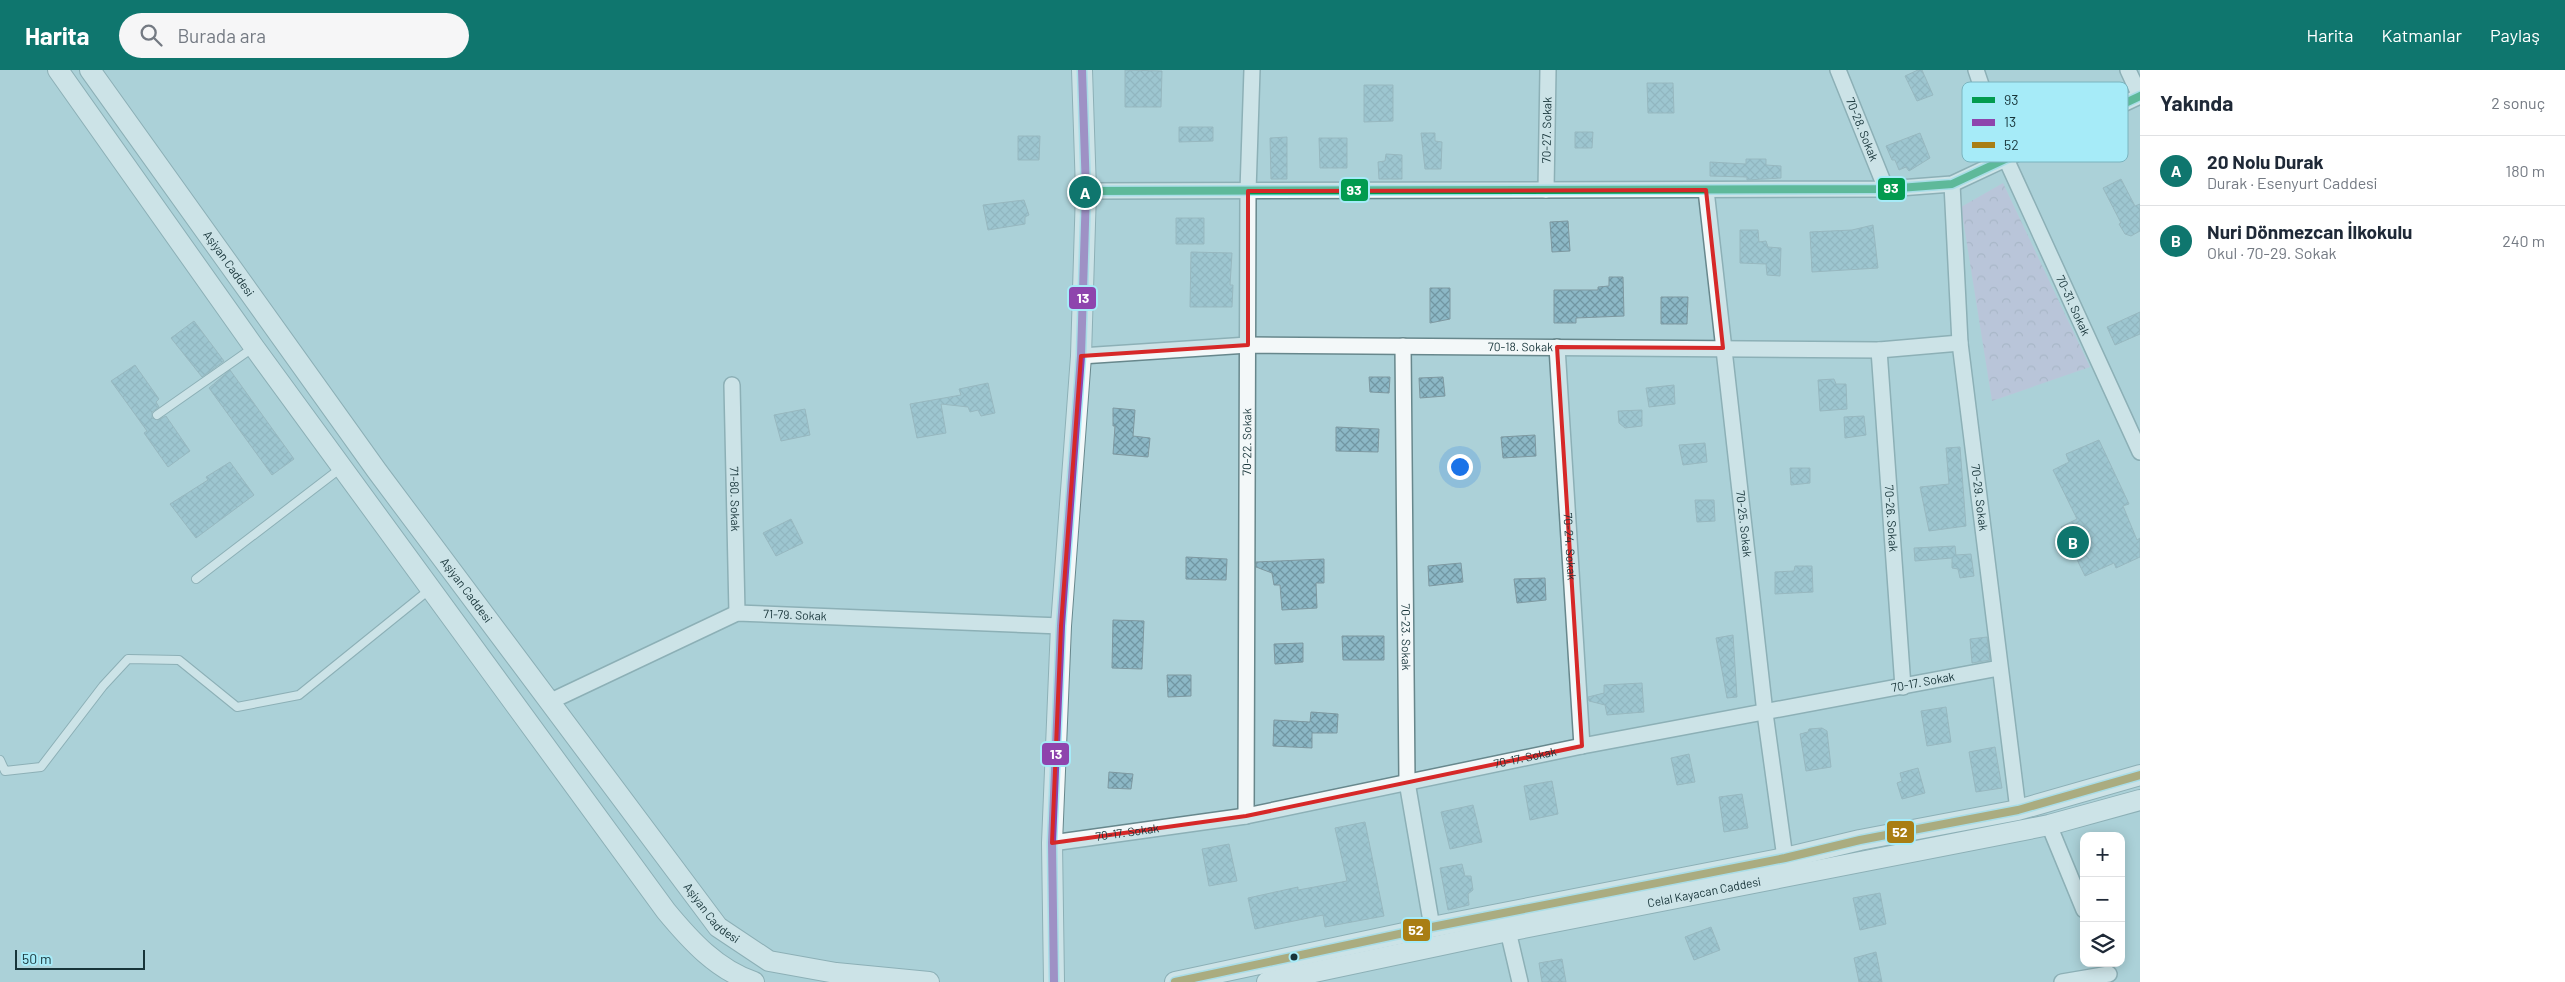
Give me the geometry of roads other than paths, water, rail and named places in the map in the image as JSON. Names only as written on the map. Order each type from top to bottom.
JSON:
[{"type":"street","points":[[58,70],[254,348],[666,911],[688,937],[721,966],[754,982]]},
{"type":"street","name":"Aşiyan Caddesi","points":[[90,70],[376,471],[718,927],[769,961],[836,973],[929,982]]},
{"type":"street","points":[[1054,982],[1052,843],[1061,626],[1081,356],[1086,191],[1082,70]]},
{"type":"street","name":"70-22. Sokak","points":[[1246,816],[1248,191],[1252,70]]},
{"type":"street","name":"70-27. Sokak","points":[[1546,190],[1548,70]]},
{"type":"street","name":"70-28. Sokak","points":[[1838,70],[1886,189]]},
{"type":"street","name":"70-31. Sokak","points":[[1976,70],[1980,82]]},
{"type":"street","points":[[2128,70],[2140,96],[2128,102]]},
{"type":"street","points":[[1086,191],[1886,189],[1952,184],[2000,162]]},
{"type":"street","name":"70-31. Sokak","points":[[2007,162],[2140,451]]},
{"type":"street","name":"70-29. Sokak","points":[[1952,184],[1960,343],[2018,810]]},
{"type":"street","name":"70-25. Sokak","points":[[1706,190],[1766,713],[1785,858]]},
{"type":"street","name":"70-18. Sokak","points":[[1081,356],[1248,344],[1879,350],[1960,343]]},
{"type":"street","name":"70-23. Sokak","points":[[1403,346],[1407,782],[1432,928]]},
{"type":"street","name":"70-24. Sokak","points":[[1557,347],[1582,746]]},
{"type":"street","name":"70-26. Sokak","points":[[1879,350],[1903,686]]},
{"type":"street","name":"71-80. Sokak","points":[[732,385],[737,613]]},
{"type":"street","name":"71-79. Sokak","points":[[549,702],[737,613],[1061,626]]},
{"type":"street","name":"70-17. Sokak","points":[[1052,843],[1246,816],[1582,746],[1999,668]]},
{"type":"street","name":"Celal Kayacan Caddesi","points":[[1175,982],[1432,928],[1785,858],[1860,840],[2018,810],[2140,776]]},
{"type":"street","name":"Celal Kayacan Caddesi","points":[[1267,982],[1508,931],[2050,825],[2140,800]]},
{"type":"street","points":[[2050,825],[2080,900]]},
{"type":"street","points":[[1508,931],[1520,982]]},
{"type":"street","points":[[2062,982],[2109,973]]},
{"type":"lane","points":[[158,415],[254,348]]},
{"type":"lane","points":[[196,579],[342,468]]},
{"type":"lane","points":[[0,760],[5,771],[41,767],[103,686],[128,659],[179,660],[237,707],[299,695],[430,590]]},
{"type":"place","name":"20 Nolu Durak","points":[[1085,192]]},
{"type":"place","name":"Nuri Dönmezcan İlkokulu","points":[[2073,542]]}]
